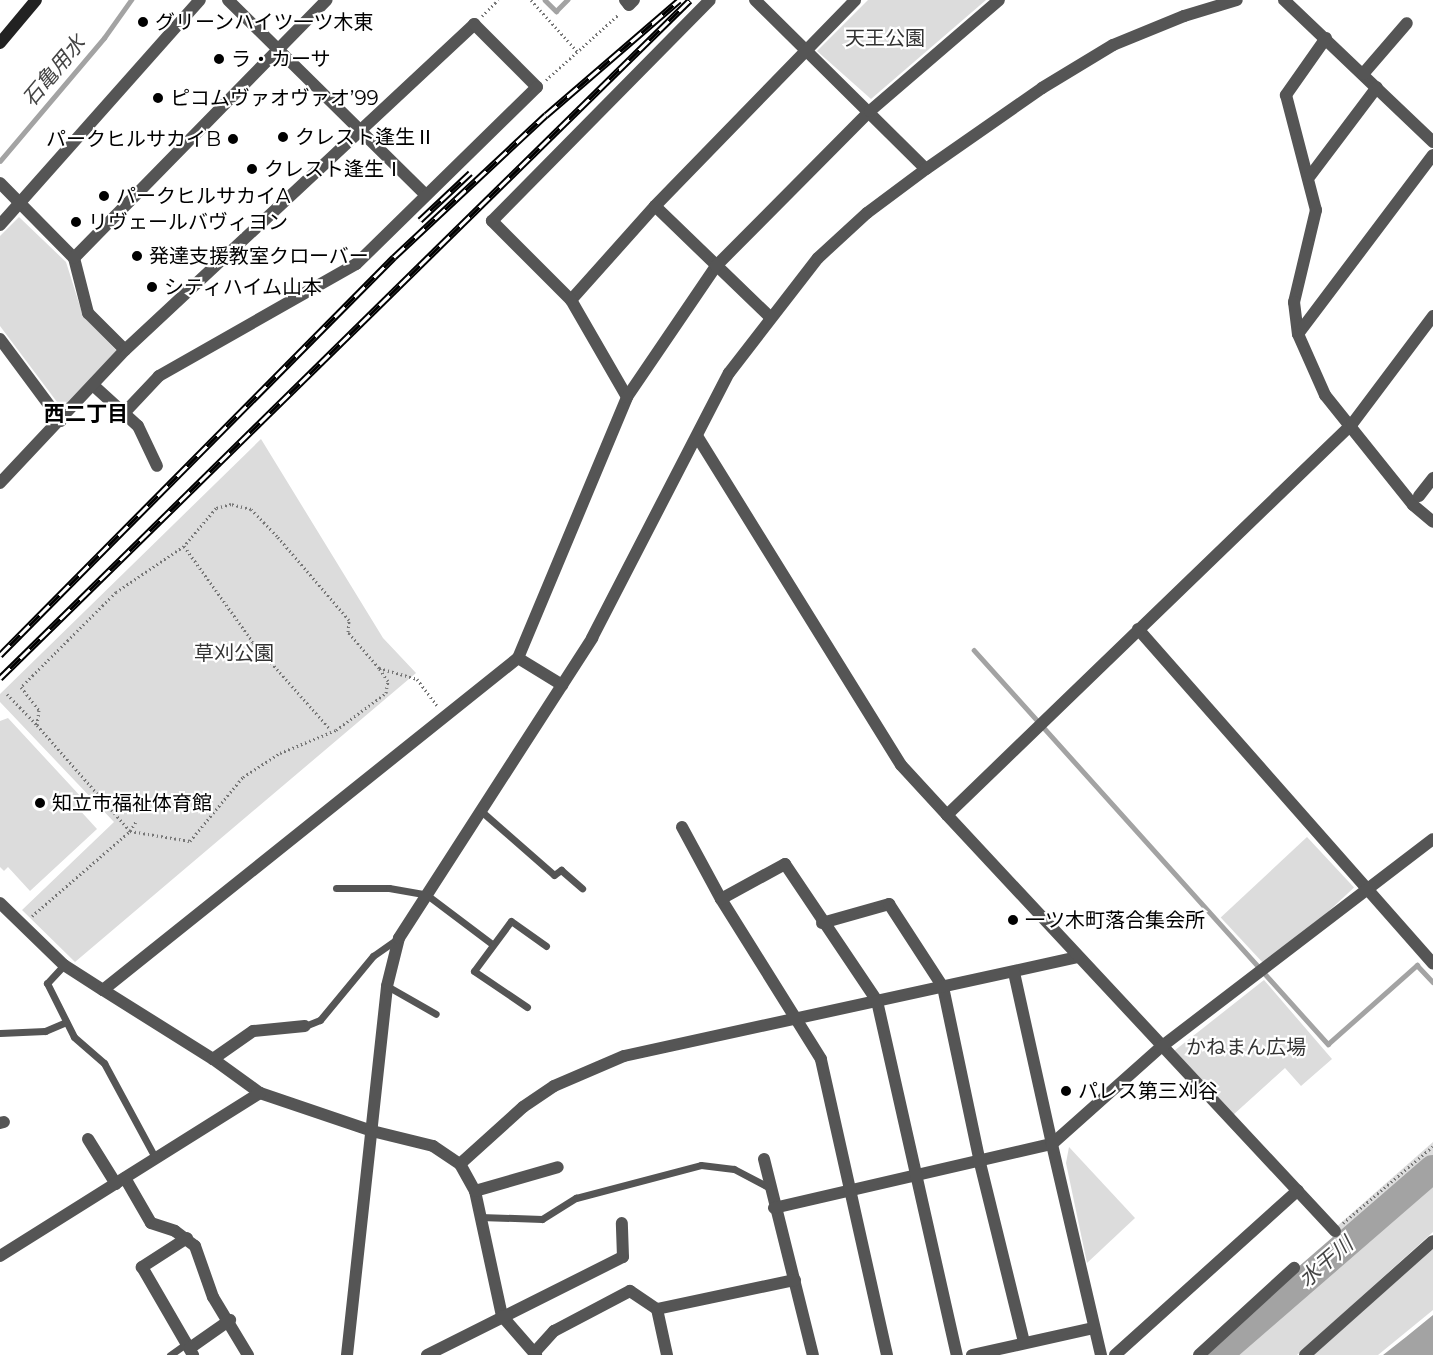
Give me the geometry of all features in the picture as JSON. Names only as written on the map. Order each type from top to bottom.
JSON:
[{"type":"street","points":[[0,43],[36,0]]},
{"type":"street","points":[[0,225],[22,204],[200,0]]},
{"type":"street","points":[[228,0],[425,194]]},
{"type":"street","points":[[74,258],[327,0]]},
{"type":"street","points":[[627,397],[571,300],[492,221],[710,0]]},
{"type":"street","points":[[755,0],[870,111],[926,169]]},
{"type":"street","points":[[571,300],[655,206],[855,0]]},
{"type":"street","points":[[103,990],[518,658],[627,397],[716,266],[870,111],[999,0]]},
{"type":"street","points":[[347,1355],[387,986],[399,939],[562,685],[630,569],[729,373],[770,316],[818,258],[867,213],[926,169],[1042,88],[1113,45],[1184,16],[1237,0]]},
{"type":"street","points":[[1284,0],[1433,142]]},
{"type":"street","points":[[1363,74],[1407,23]]},
{"type":"street","points":[[0,483],[125,350],[474,24],[537,87],[425,194],[356,264],[159,376],[124,413]]},
{"type":"street","points":[[1326,38],[1286,95],[1310,176],[1316,210],[1294,302],[1298,334],[1325,395],[1352,424],[1413,505],[1433,522]]},
{"type":"street","points":[[1310,176],[1377,87]]},
{"type":"street","points":[[1298,334],[1433,155]]},
{"type":"street","points":[[0,183],[74,258],[88,313],[125,350]]},
{"type":"street","points":[[655,206],[770,316]]},
{"type":"street","points":[[947,815],[1352,424],[1430,325]]},
{"type":"street","points":[[0,339],[61,420]]},
{"type":"street","points":[[93,386],[138,426],[157,466]]},
{"type":"street","points":[[696,436],[901,765],[1161,1047],[1335,1231]]},
{"type":"street","points":[[1419,496],[1433,478]]},
{"type":"street","points":[[1138,629],[1433,964]]},
{"type":"street","points":[[518,658],[562,685]]},
{"type":"street","points":[[682,827],[721,899],[821,1059],[887,1355]]},
{"type":"street","points":[[774,1208],[980,1163],[1052,1144],[1161,1047],[1433,838]]},
{"type":"street","points":[[721,899],[785,864],[877,1001],[914,1178],[957,1355]]},
{"type":"street","points":[[0,903],[64,965],[213,1059],[260,1093],[372,1131],[433,1146],[460,1164],[475,1191],[502,1317],[535,1354],[554,1330],[630,1291],[657,1309],[667,1355]]},
{"type":"street","points":[[822,922],[889,904],[943,987],[980,1163],[1024,1342]]},
{"type":"street","points":[[460,1164],[523,1107],[587,1069],[624,1056],[1078,957]]},
{"type":"street","points":[[1014,972],[1101,1355]]},
{"type":"street","points":[[213,1059],[253,1031],[305,1026]]},
{"type":"street","points":[[0,1256],[260,1093]]},
{"type":"street","points":[[88,1139],[151,1223],[187,1238],[195,1246],[213,1297],[230,1320],[248,1355]]},
{"type":"street","points":[[764,1159],[774,1208],[795,1280],[813,1355]]},
{"type":"street","points":[[475,1191],[558,1167]]},
{"type":"street","points":[[1115,1355],[1298,1191]]},
{"type":"street","points":[[427,1355],[623,1257],[622,1223]]},
{"type":"street","points":[[187,1238],[142,1267],[190,1349],[230,1320]]},
{"type":"street","points":[[1305,1355],[1433,1241]]},
{"type":"street","points":[[1199,1355],[1294,1268]]},
{"type":"street","points":[[657,1309],[795,1280]]},
{"type":"street","points":[[972,1355],[1094,1328]]},
{"type":"lane","points":[[482,811],[554,875],[561,870],[582,888]]},
{"type":"lane","points":[[336,888],[389,888],[427,895],[492,944]]},
{"type":"lane","points":[[527,1007],[474,971],[511,921],[546,946]]},
{"type":"lane","points":[[305,1026],[320,1020],[373,957],[399,939]]},
{"type":"lane","points":[[64,965],[47,983],[74,1037],[104,1063],[156,1159]]},
{"type":"lane","points":[[387,986],[436,1014]]},
{"type":"lane","points":[[0,1033],[45,1031],[66,1022]]},
{"type":"lane","points":[[480,1217],[542,1219],[576,1198],[701,1165],[734,1169],[770,1188]]},
{"type":"lane","points":[[170,1355],[190,1349]]},
{"type":"path","points":[[474,24],[498,0]]},
{"type":"path","points":[[531,0],[578,51]]},
{"type":"path","points":[[537,87],[629,2]]},
{"type":"path","points":[[7,694],[130,831],[190,841],[243,777],[280,753],[330,729],[336,729],[386,693],[388,681],[348,632],[349,620],[251,508],[231,504],[216,508],[184,546],[116,592],[21,687],[39,710],[37,725]]},
{"type":"path","points":[[184,546],[253,642],[330,729]]},
{"type":"path","points":[[379,668],[417,679],[439,709]]},
{"type":"path","points":[[24,924],[130,831],[136,820]]},
{"type":"path","points":[[1335,1231],[1433,1146]]},
{"type":"green space","name":"天王公園","points":[[868,0],[986,0],[871,99],[817,51]]},
{"type":"green space","points":[[19,217],[66,262],[83,316],[117,351],[63,410],[0,326],[0,236]]},
{"type":"green space","name":"草刈公園","points":[[261,439],[383,638],[416,673],[75,962],[22,910],[114,822],[0,702],[0,694]]},
{"type":"green space","name":"知立市福祉体育館","points":[[8,718],[83,799],[76,806],[97,829],[30,891],[8,867],[4,871],[0,867],[0,721]]},
{"type":"green space","points":[[1307,837],[1354,887],[1268,968],[1221,917]]},
{"type":"green space","name":"かねまん広場","points":[[1264,980],[1332,1059],[1301,1086],[1285,1068],[1233,1115],[1174,1051]]},
{"type":"green space","points":[[1433,1142],[1433,1158],[1343,1238],[1335,1228]]},
{"type":"green space","points":[[1069,1147],[1135,1218],[1087,1263],[1066,1163]]},
{"type":"green space","points":[[1433,1181],[1433,1232],[1297,1355],[1231,1355]]},
{"type":"green space","points":[[1433,1249],[1433,1310],[1378,1355],[1313,1355]]},
{"type":"shaded area","points":[[1433,1315],[1433,1355],[1383,1355],[1406,1337]]},
{"type":"waterway","name":"石亀用水","points":[[0,161],[104,38],[131,0]]},
{"type":"waterway","name":"石亀用水","points":[[545,0],[556,11],[567,0]]},
{"type":"waterway","points":[[974,650],[1328,1044],[1417,965],[1433,982]]},
{"type":"waterway","name":"水干川","points":[[1218,1355],[1433,1169]]},
{"type":"railway","points":[[0,655],[394,257],[546,115],[679,0]]},
{"type":"railway","points":[[0,678],[690,0]]},
{"type":"railway","points":[[420,220],[470,173]]},
{"type":"place","name":"グリーンハイツ一ツ木東","points":[[143,22]]},
{"type":"place","name":"ラ・カーサ","points":[[219,59]]},
{"type":"place","name":"ピコムヴァオヴァオ’99","points":[[158,98]]},
{"type":"place","name":"クレスト逢生Ⅱ","points":[[283,137]]},
{"type":"place","name":"パークヒルサカイB","points":[[233,139]]},
{"type":"place","name":"クレスト逢生Ⅰ","points":[[252,169]]},
{"type":"place","name":"パークヒルサカイA","points":[[104,196]]},
{"type":"place","name":"リヴェールバヴィヨン","points":[[76,222]]},
{"type":"place","name":"発達支援教室クローバー","points":[[137,256]]},
{"type":"place","name":"シティハイム山本","points":[[152,287]]},
{"type":"place","name":"知立市福祉体育館","points":[[40,803]]},
{"type":"place","name":"一ツ木町落合集会所","points":[[1013,920]]},
{"type":"place","name":"パレス第三刈谷","points":[[1066,1091]]},
{"type":"district","name":"西二丁目","points":[[86,414]]}]
